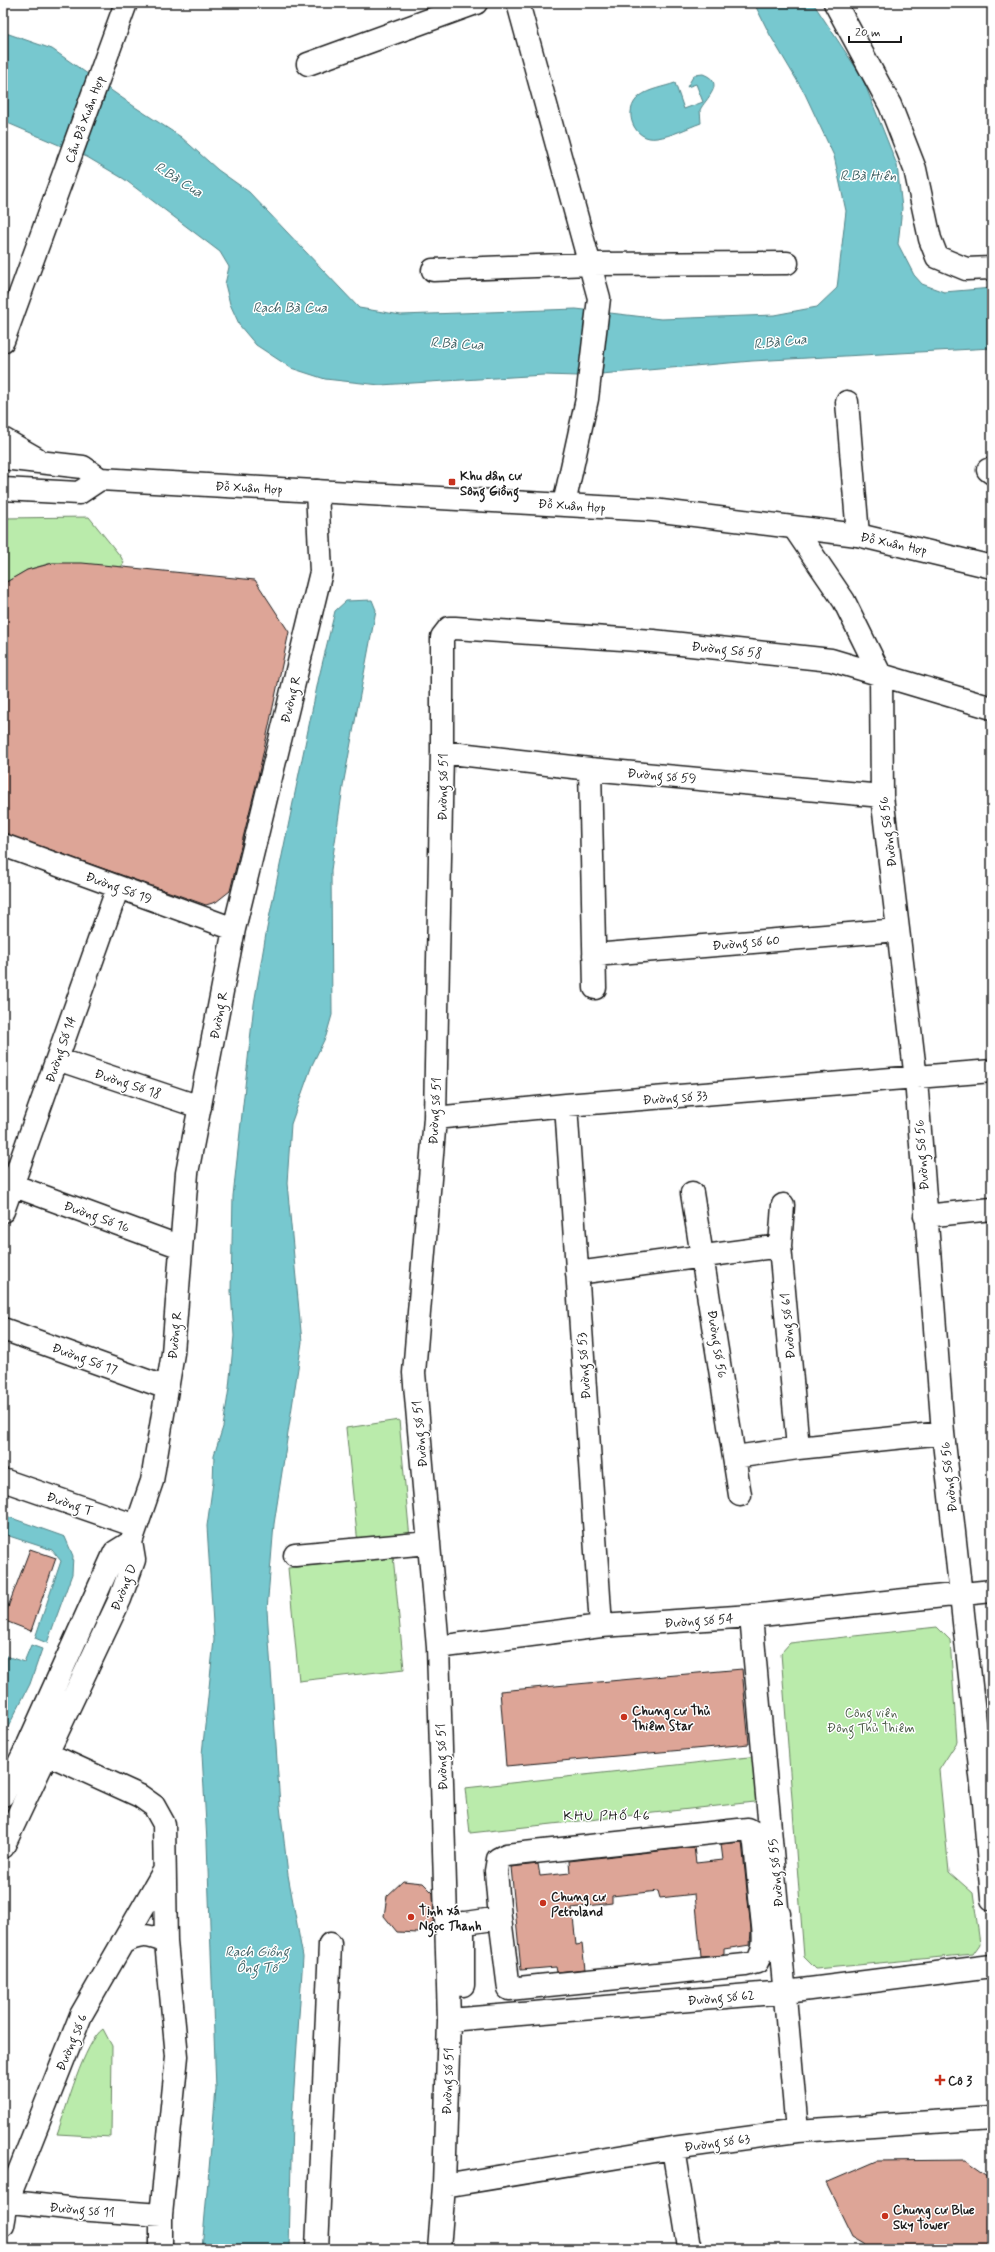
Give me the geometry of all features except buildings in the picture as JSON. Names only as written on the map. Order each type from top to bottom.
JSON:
[{"type":"street","name":"Cầu Đỗ Xuân Hợp","points":[[3,341],[126,3]]},
{"type":"street","points":[[308,64],[476,3]]},
{"type":"street","points":[[518,3],[599,298],[587,399],[564,504]]},
{"type":"street","points":[[836,4],[860,45],[890,105],[915,169],[930,239],[937,257],[966,268],[992,268]]},
{"type":"street","points":[[433,270],[590,264],[787,263]]},
{"type":"street","points":[[846,402],[858,534]]},
{"type":"street","points":[[3,440],[42,462]]},
{"type":"street","points":[[3,458],[83,467],[100,479],[79,493],[3,489]]},
{"type":"street","name":"Đỗ Xuân Hợp","points":[[100,479],[653,510],[795,529],[858,534],[992,566]]},
{"type":"street","name":"Đường R","points":[[134,1534],[152,1481],[173,1353],[187,1173],[234,929],[321,572],[317,491]]},
{"type":"street","name":"Đường Số 56","points":[[795,529],[844,601],[881,676],[882,796],[916,1079],[925,1216],[943,1433],[961,1595],[988,1802],[992,1899]]},
{"type":"street","name":"Đường số 51","points":[[439,2249],[444,2186],[449,2020],[454,1924],[438,1647],[414,1373],[435,1118],[442,752],[442,637],[449,628],[455,628]]},
{"type":"street","name":"Đường Số 58","points":[[455,628],[652,641],[831,660],[881,676],[926,687],[992,708]]},
{"type":"street","name":"Đường số 59","points":[[442,752],[590,769],[882,796]]},
{"type":"street","points":[[590,769],[595,988]]},
{"type":"street","name":"Đường Số 19","points":[[3,845],[234,929]]},
{"type":"street","name":"Đường Số 14","points":[[3,1211],[118,887]]},
{"type":"street","name":"Đường số 60","points":[[594,955],[898,930]]},
{"type":"street","name":"Đường Số 18","points":[[57,1059],[200,1107]]},
{"type":"street","points":[[916,1079],[992,1071]]},
{"type":"street","name":"Đường số 33","points":[[435,1118],[566,1105],[916,1079]]},
{"type":"street","name":"Đường số 53","points":[[566,1105],[601,1626]]},
{"type":"street","name":"Đường Số 16","points":[[12,1185],[181,1247]]},
{"type":"street","name":"Đường số 56","points":[[692,1193],[704,1257],[740,1495]]},
{"type":"street","name":"Đường số 61","points":[[783,1205],[780,1246],[798,1448]]},
{"type":"street","points":[[925,1216],[992,1209]]},
{"type":"street","points":[[577,1273],[780,1246]]},
{"type":"street","name":"Đường Số 17","points":[[3,1329],[167,1388]]},
{"type":"street","points":[[735,1456],[943,1433]]},
{"type":"street","name":"Đường T","points":[[3,1480],[134,1534]]},
{"type":"street","name":"Đường D","points":[[3,1795],[38,1749],[120,1599],[134,1560],[134,1534]]},
{"type":"street","points":[[295,1555],[429,1543]]},
{"type":"street","points":[[961,1595],[992,1591]]},
{"type":"street","name":"Đường số 54","points":[[438,1647],[601,1626],[751,1616],[961,1595]]},
{"type":"street","name":"Đường số 55","points":[[751,1616],[770,1915],[786,1992],[797,2131]]},
{"type":"street","points":[[38,1749],[140,1796],[154,1806],[164,1824],[166,1942],[176,2056],[161,2215],[161,2249]]},
{"type":"street","name":"Đường D","points":[[3,1848],[38,1749]]},
{"type":"street","points":[[748,1829],[753,1832],[770,1915],[764,1937],[763,1952],[757,1962],[509,1989],[500,1918],[496,1871],[498,1859],[506,1855],[748,1829]]},
{"type":"street","name":"Đường số 6","points":[[3,2225],[5,2201],[81,2015],[164,1871]]},
{"type":"street","points":[[463,1985],[454,1924],[500,1918]]},
{"type":"street","points":[[122,1943],[139,1935],[152,1936],[166,1942]]},
{"type":"street","points":[[317,2249],[330,1944]]},
{"type":"street","name":"Đường số 62","points":[[449,2020],[786,1992],[992,1966]]},
{"type":"street","points":[[636,1976],[638,2004]]},
{"type":"street","name":"Đường số 63","points":[[444,2186],[673,2148],[797,2131],[992,2118]]},
{"type":"street","points":[[673,2148],[689,2247],[692,2249]]},
{"type":"street","name":"Đường số 11","points":[[5,2201],[76,2209],[161,2215]]},
{"type":"green space","points":[[89,517],[121,557],[124,563],[121,567],[51,563],[27,570],[3,584],[3,518]]},
{"type":"green space","points":[[399,1420],[410,1539],[358,1544],[346,1428]]},
{"type":"green space","points":[[393,1556],[404,1669],[299,1681],[288,1568]]},
{"type":"green space","name":"Công viên Đông Thủ Thiêm","points":[[937,1627],[950,1640],[957,1742],[939,1770],[949,1872],[973,1893],[980,1944],[973,1954],[816,1969],[804,1957],[781,1653],[790,1643]]},
{"type":"green space","points":[[758,1756],[763,1801],[470,1833],[465,1788]]},
{"type":"green space","points":[[103,2029],[112,2046],[111,2137],[57,2134],[82,2062],[96,2036]]},
{"type":"water","name":"Rạch Bà Cua","points":[[754,3],[813,3],[862,77],[897,165],[902,208],[898,244],[914,275],[922,284],[944,292],[992,288],[992,348],[752,361],[578,376],[544,375],[380,385],[325,379],[291,368],[256,345],[240,326],[230,304],[225,284],[229,267],[220,252],[124,179],[87,157],[3,121],[3,32],[52,49],[181,137],[218,170],[249,192],[359,308],[401,315],[576,309],[661,319],[774,315],[817,307],[837,288],[846,211],[834,156],[805,94],[770,35]]},
{"type":"water","points":[[703,74],[710,78],[714,86],[700,110],[701,123],[674,134],[657,138],[649,138],[642,135],[637,130],[633,124],[631,109],[634,102],[640,96],[652,90],[675,83],[684,109],[703,102],[696,84],[687,87],[694,75]]},
{"type":"water","name":"Rạch Giồng Ông Tố","points":[[372,600],[376,610],[344,780],[331,870],[332,1015],[326,1036],[312,1065],[291,1124],[287,1183],[302,1342],[274,1524],[267,1610],[280,1806],[288,1875],[303,1957],[292,2118],[289,2249],[202,2249],[216,2089],[207,1842],[202,1754],[214,1640],[207,1526],[213,1482],[214,1455],[223,1427],[229,1388],[234,1336],[231,1291],[233,1196],[254,1004],[267,928],[319,677],[335,611],[346,601]]},
{"type":"water","points":[[3,1515],[65,1537],[73,1556],[72,1574],[47,1643],[35,1638],[61,1561],[52,1550],[3,1534]]},
{"type":"water","points":[[31,1645],[42,1649],[30,1684],[3,1737],[3,1655],[24,1662]]},
{"type":"place","name":"Khu dân cư Sông Giồng","points":[[452,482]]},
{"type":"place","name":"Chung cư Thủ Thiêm Star","points":[[624,1717]]},
{"type":"place","name":"Chung cư Petroland","points":[[543,1903]]},
{"type":"place","name":"Tịnh xá Ngọc Thanh","points":[[411,1917]]},
{"type":"place","name":"Cô 3","points":[[940,2080]]},
{"type":"place","name":"Chung cư Blue Sky Tower","points":[[885,2216]]},
{"type":"district","name":"KHU PHỐ 46","points":[[607,1815]]},
{"type":"water label","name":"R.Bà Hiên","points":[[868,175]]},
{"type":"water label","name":"R.Bà Cua","points":[[179,179]]},
{"type":"water label","name":"R.Bà Cua","points":[[780,341]]},
{"type":"water label","name":"R.Bà Cua","points":[[457,343]]}]
